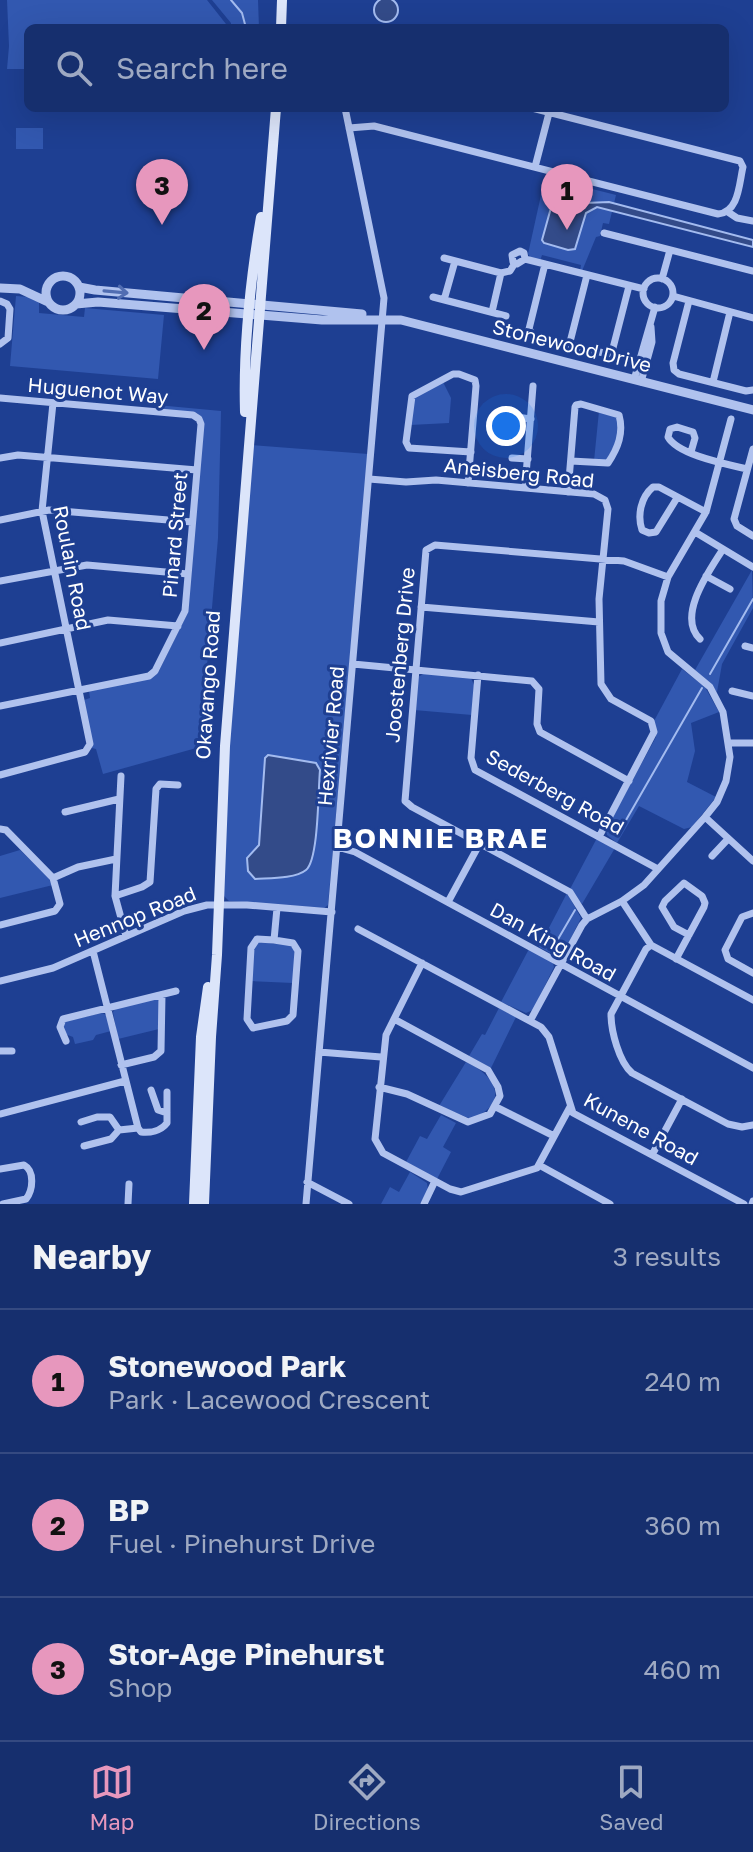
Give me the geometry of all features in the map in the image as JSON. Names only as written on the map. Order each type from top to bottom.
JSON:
[{"type":"main road","points":[[281,24],[282,0]]},
{"type":"main road","name":"Okavango Road","points":[[194,1204],[201,1037],[216,903],[254,310],[276,112]]},
{"type":"main road","name":"Okavango Road","points":[[204,1204],[216,903]]},
{"type":"street","name":"Hexrivier Road","points":[[306,1204],[384,298],[346,112]]},
{"type":"street","points":[[349,128],[374,126],[718,214],[728,212],[734,203],[746,163],[546,112]]},
{"type":"street","points":[[535,167],[549,113]]},
{"type":"street","points":[[728,212],[737,218],[753,221]]},
{"type":"street","points":[[604,233],[753,271]]},
{"type":"street","points":[[662,279],[670,250]]},
{"type":"street","points":[[444,258],[501,273],[510,271],[515,263],[520,264],[525,259],[644,289]]},
{"type":"street","points":[[444,300],[455,261]]},
{"type":"street","points":[[545,264],[529,331],[535,337],[569,346],[604,355],[611,352],[629,286]]},
{"type":"street","points":[[492,312],[501,273]]},
{"type":"street","points":[[569,346],[587,275]]},
{"type":"street","points":[[0,288],[20,289],[67,276],[79,287],[254,310]]},
{"type":"street","points":[[662,279],[671,285],[673,296],[666,306],[655,307],[645,301],[644,289],[651,280],[662,279]]},
{"type":"street","points":[[48,302],[45,290],[51,280]]},
{"type":"street","points":[[76,304],[79,287]]},
{"type":"street","points":[[20,289],[62,310],[76,304],[98,302],[254,310]]},
{"type":"street","points":[[673,296],[753,318]]},
{"type":"street","points":[[433,297],[506,316]]},
{"type":"street","points":[[0,301],[10,309],[8,338],[0,344]]},
{"type":"street","points":[[689,301],[673,368],[679,374],[746,391],[753,390]]},
{"type":"street","points":[[637,381],[652,342],[651,325],[655,307]]},
{"type":"street","name":"Stonewood Drive","points":[[254,310],[368,314],[401,320],[753,410]]},
{"type":"street","points":[[713,382],[730,312]]},
{"type":"street","points":[[468,483],[471,452],[476,386],[474,379],[453,374],[412,396],[406,442],[409,448],[471,452]]},
{"type":"street","points":[[525,488],[533,386]]},
{"type":"street","name":"Huguenot Way","points":[[0,398],[193,415]]},
{"type":"street","name":"Roulain Road","points":[[0,775],[88,749],[90,744],[42,511],[53,403]]},
{"type":"street","points":[[568,492],[576,405],[619,415],[619,445],[608,463],[571,461]]},
{"type":"street","name":"Pinard Street","points":[[79,690],[154,673],[185,611],[201,424],[193,415]]},
{"type":"street","points":[[516,417],[531,419]]},
{"type":"street","points":[[530,1021],[587,919],[622,901],[644,885],[717,802],[726,781],[730,757],[723,712],[703,679],[675,661],[664,643],[661,597],[668,577],[706,512],[731,419]]},
{"type":"street","points":[[753,449],[734,521],[753,536]]},
{"type":"street","points":[[691,452],[747,469]]},
{"type":"street","points":[[0,458],[18,455],[197,470]]},
{"type":"street","points":[[512,458],[528,459]]},
{"type":"street","name":"Aneisberg Road","points":[[369,479],[468,483],[597,494],[607,503],[603,559]]},
{"type":"street","points":[[743,484],[753,486]]},
{"type":"street","points":[[677,498],[658,530],[649,533],[642,530],[642,503],[649,489],[659,487],[706,512]]},
{"type":"street","points":[[0,520],[42,511],[192,522]]},
{"type":"street","points":[[695,532],[753,567]]},
{"type":"street","name":"Joostenberg Drive","points":[[587,919],[570,892],[405,801],[426,550],[433,545],[603,559]]},
{"type":"street","points":[[700,639],[694,631],[696,593],[723,549]]},
{"type":"street","points":[[599,837],[654,729],[648,719],[611,699],[604,693],[601,684],[599,622],[603,559],[635,564],[668,577]]},
{"type":"street","points":[[0,581],[91,565],[188,574]]},
{"type":"street","points":[[706,576],[730,589]]},
{"type":"street","points":[[421,607],[599,622]]},
{"type":"street","points":[[0,643],[117,620],[178,626]]},
{"type":"street","points":[[353,664],[535,682],[540,692],[537,724],[540,732],[629,781]]},
{"type":"street","name":"Sederberg Road","points":[[478,675],[471,758],[473,768],[658,869]]},
{"type":"street","points":[[0,706],[79,690]]},
{"type":"street","points":[[732,691],[753,696]]},
{"type":"street","points":[[729,743],[753,743]]},
{"type":"street","points":[[121,776],[115,896],[126,936]]},
{"type":"street","points":[[115,896],[150,882],[156,789],[160,784],[178,785]]},
{"type":"street","points":[[65,812],[119,799]]},
{"type":"street","points":[[705,817],[753,861]]},
{"type":"street","points":[[0,829],[6,830],[53,878],[60,901],[58,909],[0,925]]},
{"type":"street","points":[[712,856],[728,839]]},
{"type":"street","points":[[448,902],[480,843]]},
{"type":"street","name":"Dan King Road","points":[[337,847],[355,852],[753,1068]]},
{"type":"street","points":[[53,878],[78,867],[116,859]]},
{"type":"street","points":[[676,959],[689,935],[705,903],[696,890],[684,883],[662,907],[674,927],[689,935]]},
{"type":"street","points":[[622,901],[651,945],[753,1000]]},
{"type":"street","name":"Hennop Road","points":[[0,981],[53,968],[184,911],[216,903],[332,912]]},
{"type":"street","points":[[274,940],[277,908]]},
{"type":"street","points":[[753,913],[742,917],[725,950],[728,959],[753,973]]},
{"type":"street","name":"Kunene Road","points":[[358,929],[530,1021],[548,1034],[573,1113],[744,1204]]},
{"type":"street","points":[[257,939],[274,940],[293,943],[298,951],[293,1015],[287,1021],[253,1028],[247,1019],[251,948],[257,939]]},
{"type":"street","points":[[651,945],[620,997],[611,1020],[627,1069],[728,1124],[742,1127],[753,1125]]},
{"type":"street","points":[[93,951],[138,1128]]},
{"type":"street","points":[[422,963],[386,1035],[381,1057],[375,1139],[383,1153],[455,1192],[461,1192],[532,1171],[539,1165],[570,1107]]},
{"type":"street","points":[[66,1041],[60,1029],[61,1020],[176,991]]},
{"type":"street","points":[[121,1065],[154,1057],[161,1051],[162,995]]},
{"type":"street","points":[[379,1087],[407,1094],[462,1121],[483,1119],[496,1107],[500,1096],[488,1070],[394,1019]]},
{"type":"street","points":[[0,1051],[12,1051]]},
{"type":"street","points":[[319,1052],[381,1057]]},
{"type":"street","points":[[0,1114],[125,1081]]},
{"type":"street","points":[[151,1090],[158,1110],[167,1113]]},
{"type":"street","points":[[84,1146],[111,1139],[119,1130],[138,1128],[145,1132],[163,1128],[167,1123],[167,1092]]},
{"type":"street","points":[[652,1155],[682,1099]]},
{"type":"street","points":[[496,1107],[554,1136]]},
{"type":"street","points":[[81,1122],[110,1117],[119,1130]]},
{"type":"street","points":[[0,1169],[22,1164],[32,1174],[28,1197],[23,1201],[3,1204]]},
{"type":"street","points":[[539,1165],[610,1204]]},
{"type":"street","points":[[424,1204],[435,1181]]},
{"type":"street","points":[[307,1182],[349,1204]]},
{"type":"street","points":[[128,1204],[129,1184]]},
{"type":"shaded area","points":[[391,-1],[397,5],[395,19],[386,22],[377,19],[374,10],[377,1]]},
{"type":"shaded area","points":[[7,0],[207,0],[226,24],[24,24],[24,69],[7,69]]},
{"type":"shaded area","points":[[212,0],[258,0],[259,24],[231,23]]},
{"type":"shaded area","points":[[16,128],[43,128],[43,149],[16,149]]},
{"type":"shaded area","points":[[545,177],[616,195],[609,224],[603,223],[600,236],[596,237],[582,271],[581,265],[542,255],[540,261],[528,254]]},
{"type":"shaded area","points":[[558,195],[585,203],[609,202],[753,240],[753,247],[597,207],[586,213],[575,249],[568,250],[542,240],[554,197]]},
{"type":"shaded area","points":[[16,296],[30,297],[39,302],[39,313],[84,317],[85,308],[164,315],[158,379],[10,366]]},
{"type":"shaded area","points":[[443,382],[451,398],[449,423],[410,425],[414,397]]},
{"type":"shaded area","points":[[157,405],[221,411],[218,538],[200,747],[103,774],[96,749],[92,748],[84,700],[90,698],[89,691],[159,671],[186,616],[204,423],[197,413],[157,409]]},
{"type":"shaded area","points":[[599,411],[618,418],[617,440],[606,461],[594,461]]},
{"type":"shaded area","points":[[252,445],[368,454],[328,905],[323,909],[229,901],[224,896],[223,801]]},
{"type":"shaded area","points":[[752,570],[753,608],[722,664],[717,692],[695,670]]},
{"type":"shaded area","points":[[682,669],[705,687],[719,712],[691,723],[695,751],[687,782],[716,797],[692,827],[684,829],[639,806],[617,843],[607,835],[606,829],[656,737],[654,721]]},
{"type":"shaded area","points":[[425,673],[471,678],[474,685],[472,715],[414,710],[418,677]]},
{"type":"shaded area","points":[[268,755],[316,763],[320,770],[316,839],[306,870],[289,877],[255,879],[248,871],[247,858],[259,845],[265,758]]},
{"type":"shaded area","points":[[597,838],[615,848],[582,904],[570,889]]},
{"type":"shaded area","points":[[20,850],[53,885],[0,898],[0,856]]},
{"type":"shaded area","points":[[567,893],[581,918],[564,952],[554,955],[539,947]]},
{"type":"shaded area","points":[[259,942],[290,945],[295,951],[293,983],[251,981],[253,949]]},
{"type":"shaded area","points":[[529,949],[553,963],[554,967],[533,1010],[526,1013],[501,1002]]},
{"type":"shaded area","points":[[156,999],[159,1001],[159,1029],[118,1039],[113,1012],[116,1008]]},
{"type":"shaded area","points":[[499,1008],[516,1017],[491,1068],[469,1056],[482,1034],[485,1035]]},
{"type":"shaded area","points":[[102,1013],[106,1015],[111,1031],[75,1044],[73,1037],[65,1034],[63,1023],[66,1021]]},
{"type":"shaded area","points":[[466,1062],[485,1075],[495,1090],[491,1106],[471,1119],[439,1106]]},
{"type":"shaded area","points":[[441,1115],[456,1123],[443,1147],[451,1152],[437,1179],[406,1162],[420,1136],[427,1139]]},
{"type":"shaded area","points":[[410,1172],[427,1183],[428,1190],[420,1204],[381,1204],[390,1187],[399,1192]]},
{"type":"waterway","points":[[231,0],[242,13],[245,24]]},
{"type":"waterway","points":[[710,674],[753,599]]},
{"type":"waterway","points":[[618,834],[702,688]]},
{"type":"waterway","points":[[554,946],[575,910]]},
{"type":"place","name":"Stor-Age Pinehurst","points":[[162,225]]},
{"type":"place","name":"Stonewood Park","points":[[567,230]]},
{"type":"place","name":"BP","points":[[204,350]]},
{"type":"district","name":"BONNIE BRAE","points":[[441,838]]}]
